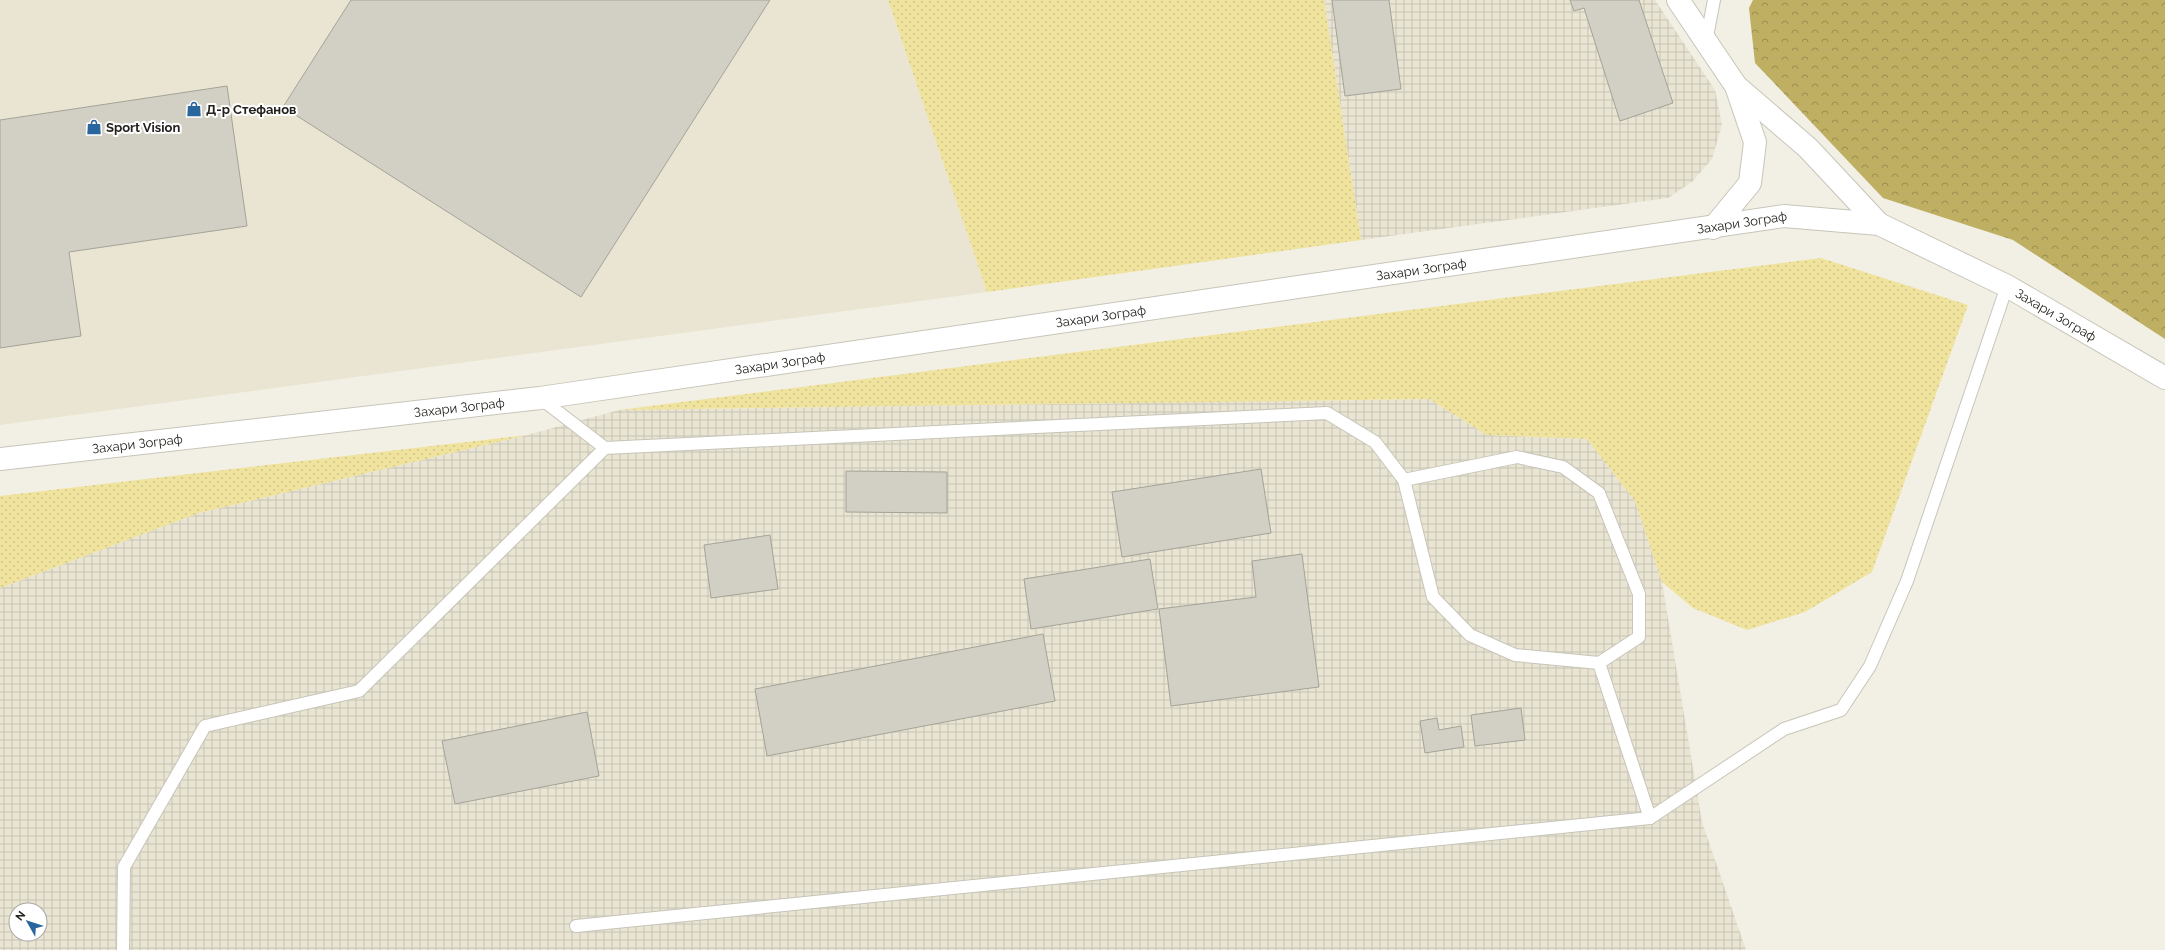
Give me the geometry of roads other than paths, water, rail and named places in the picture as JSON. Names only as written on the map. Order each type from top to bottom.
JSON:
[{"type":"street","points":[[1678,0],[1736,86],[1808,148],[1879,224]]},
{"type":"street","points":[[1713,228],[1750,183],[1755,142],[1736,86]]},
{"type":"street","name":"Захари Зограф","points":[[0,459],[540,398],[1713,228],[1784,216],[1879,224],[2007,286],[2165,378]]},
{"type":"lane","points":[[1706,42],[1714,0]]},
{"type":"lane","points":[[576,926],[1650,818],[1784,729],[1841,710],[1870,666],[1906,580],[2007,286]]},
{"type":"lane","points":[[540,398],[605,448],[1327,413],[1375,442],[1404,480],[1433,597],[1470,635],[1515,655],[1599,663],[1639,637],[1640,594],[1599,493],[1564,467],[1517,457],[1404,480]]},
{"type":"lane","points":[[123,950],[124,867],[205,726],[359,691],[605,448]]},
{"type":"lane","points":[[1599,663],[1650,818]]},
{"type":"place","name":"Д-р Стефанов","points":[[194,109]]},
{"type":"place","name":"Sport Vision","points":[[94,127]]}]
